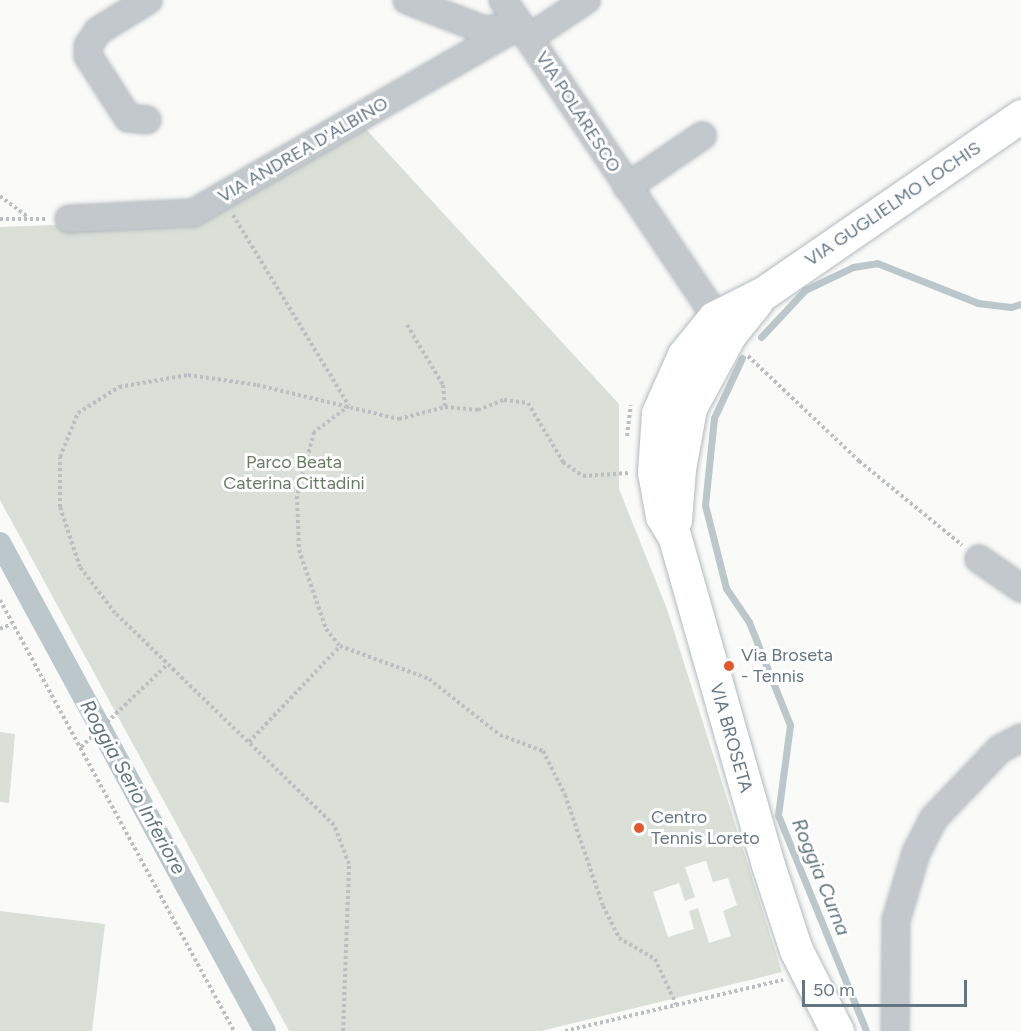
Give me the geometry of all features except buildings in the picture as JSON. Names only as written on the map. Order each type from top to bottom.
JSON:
[{"type":"street","points":[[147,120],[128,118],[88,56],[88,46],[98,31],[148,0]]},
{"type":"street","points":[[407,0],[484,30],[524,32]]},
{"type":"street","name":"VIA POLARESCO","points":[[503,0],[627,187],[730,335]]},
{"type":"street","name":"VIA POLARESCO","points":[[524,32],[586,0]]},
{"type":"street","name":"VIA ANDREA D'ALBINO","points":[[69,219],[193,213],[524,32]]},
{"type":"street","name":"VIA GUGLIELMO LOCHIS","points":[[730,335],[765,292],[1021,116]]},
{"type":"street","name":"VIA POLARESCO","points":[[627,187],[702,136]]},
{"type":"street","name":"VIA BROSETA","points":[[674,536],[679,469],[690,408],[730,335]]},
{"type":"street","name":"VIA BROSETA","points":[[730,335],[684,355],[658,413],[654,472],[662,516],[674,536],[768,865],[807,971],[837,1031]]},
{"type":"street","points":[[979,559],[1021,588]]},
{"type":"street","points":[[895,1031],[896,920],[916,853],[934,818],[1000,750],[1021,738]]},
{"type":"path","points":[[0,196],[29,218]]},
{"type":"path","points":[[222,196],[349,406]]},
{"type":"path","points":[[0,219],[69,219]]},
{"type":"path","points":[[407,325],[443,386],[445,407]]},
{"type":"path","points":[[730,335],[859,461],[979,559]]},
{"type":"path","points":[[343,1031],[349,864],[334,825],[116,613],[80,567],[60,507],[60,457],[78,413],[119,387],[188,375],[257,385],[399,419],[445,407],[478,410],[504,400],[528,403],[563,462],[583,476],[627,473]]},
{"type":"path","points":[[349,406],[314,432],[297,496],[300,550],[326,629],[340,646],[429,679],[500,735],[543,750],[565,795],[603,906],[619,938],[656,959],[676,1004]]},
{"type":"path","points":[[0,600],[234,1031]]},
{"type":"path","points":[[0,629],[12,624]]},
{"type":"path","points":[[249,742],[340,646]]},
{"type":"path","points":[[81,747],[168,664]]},
{"type":"path","points":[[565,1031],[807,971]]},
{"type":"green space","name":"Parco Beata Caterina Cittadini","points":[[363,126],[619,404],[619,489],[667,609],[782,972],[541,1031],[289,1031],[0,500],[0,227],[197,220]],"holes":[[[706,861],[713,882],[728,878],[737,905],[723,911],[731,936],[709,943],[698,908],[689,911],[694,929],[668,937],[653,892],[679,883],[685,901],[695,897],[685,867]]]},
{"type":"green space","points":[[0,732],[15,734],[9,803],[0,802]]},
{"type":"green space","points":[[0,911],[105,924],[92,1031],[0,1031]]},
{"type":"waterway","name":"Roggia Curna","points":[[761,337],[805,290],[853,267],[877,263],[978,303],[1011,307],[1021,304]]},
{"type":"waterway","name":"Roggia Curna","points":[[742,358],[714,418],[705,505],[726,588],[749,622],[790,725],[778,815],[866,1031]]},
{"type":"waterway","name":"Roggia Serio Inferiore","points":[[0,543],[265,1031]]},
{"type":"place","name":"Via Broseta - Tennis","points":[[729,666]]},
{"type":"place","name":"Centro Tennis Loreto","points":[[639,828]]}]
